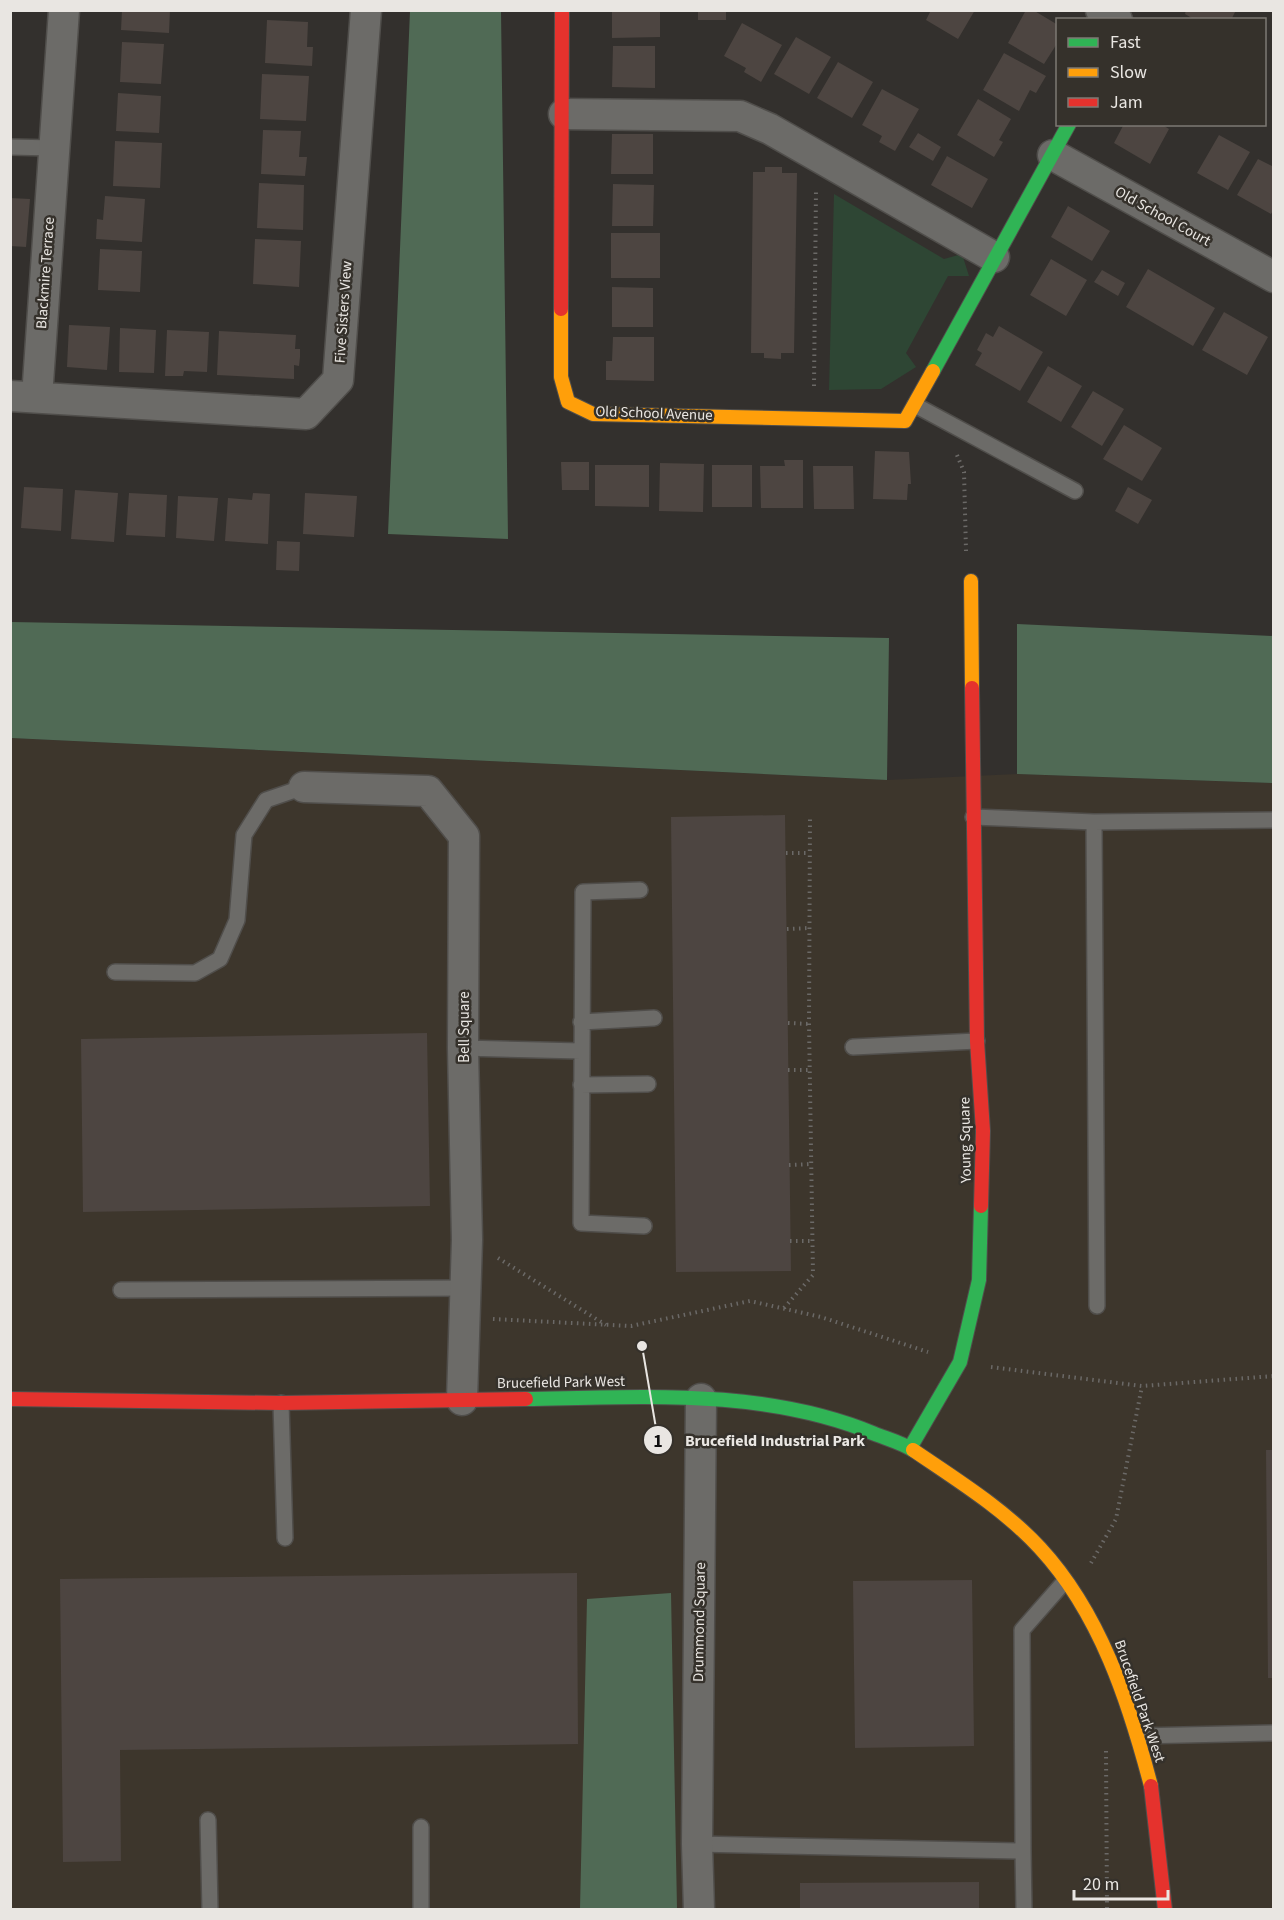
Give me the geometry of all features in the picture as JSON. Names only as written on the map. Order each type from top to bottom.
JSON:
[{"type":"street","name":"Blackmire Terrace","points":[[24,397],[53,148],[64,10]]},
{"type":"street","name":"Five Sisters View","points":[[24,397],[306,414],[338,380],[366,10]]},
{"type":"street","name":"Old School Avenue","points":[[562,10],[564,114],[561,377],[568,402],[593,414],[814,417],[905,421],[1068,126]]},
{"type":"street","points":[[1101,10],[1114,18]]},
{"type":"street","points":[[564,114],[740,116],[770,129],[994,257]]},
{"type":"street","name":"Old School Court","points":[[1053,155],[1274,277]]},
{"type":"street","name":"Young Square","points":[[910,1448],[960,1362],[979,1280],[983,1131],[977,1041],[971,581]]},
{"type":"street","name":"Bell Square","points":[[304,787],[428,791],[464,836],[463,1048],[467,1240],[462,1400]]},
{"type":"street","name":"Brucefield Park West","points":[[10,1399],[281,1403],[670,1397],[781,1406],[849,1423],[910,1448],[988,1501],[1040,1548],[1065,1581],[1106,1647],[1138,1736],[1152,1790],[1165,1910]]},
{"type":"street","name":"Drummond Square","points":[[699,1910],[697,1844],[701,1399]]},
{"type":"lane","points":[[10,147],[53,148]]},
{"type":"lane","points":[[915,405],[1076,491]]},
{"type":"lane","points":[[115,972],[195,973],[220,958],[237,920],[244,835],[266,800],[304,787]]},
{"type":"lane","points":[[973,817],[1094,822],[1274,820]]},
{"type":"lane","points":[[1094,822],[1097,1306]]},
{"type":"lane","points":[[640,890],[583,892],[581,1223],[644,1226]]},
{"type":"lane","points":[[582,1022],[654,1018]]},
{"type":"lane","points":[[853,1047],[977,1041]]},
{"type":"lane","points":[[463,1048],[581,1051]]},
{"type":"lane","points":[[581,1085],[648,1084]]},
{"type":"lane","points":[[121,1290],[466,1288]]},
{"type":"lane","points":[[281,1403],[285,1538]]},
{"type":"lane","points":[[1024,1910],[1022,1630],[1065,1581]]},
{"type":"lane","points":[[1138,1736],[1274,1733]]},
{"type":"lane","points":[[208,1820],[210,1910]]},
{"type":"lane","points":[[421,1827],[421,1910]]},
{"type":"lane","points":[[697,1844],[1023,1851]]},
{"type":"path","points":[[814,417],[817,156]]},
{"type":"path","points":[[940,419],[964,472],[966,553],[971,581]]},
{"type":"path","points":[[784,1308],[813,1275],[809,1024],[810,817]]},
{"type":"path","points":[[786,853],[809,853]]},
{"type":"path","points":[[787,929],[809,928]]},
{"type":"path","points":[[788,1023],[809,1024]]},
{"type":"path","points":[[788,1070],[810,1070]]},
{"type":"path","points":[[789,1165],[811,1164]]},
{"type":"path","points":[[467,1240],[607,1325]]},
{"type":"path","points":[[790,1241],[812,1241]]},
{"type":"path","points":[[464,1318],[631,1326],[750,1301],[821,1317],[960,1362],[1142,1386],[1274,1376]]},
{"type":"path","points":[[1073,1595],[1116,1519],[1142,1386]]},
{"type":"path","points":[[1106,1749],[1107,1910]]},
{"type":"shaded area","points":[[11,738],[887,780],[1017,774],[1273,783],[1273,1909],[11,1910]]},
{"type":"green space","points":[[410,11],[501,11],[508,539],[388,534]]},
{"type":"green space","points":[[834,194],[944,259],[962,254],[969,276],[948,276],[906,353],[916,367],[881,389],[829,390]]},
{"type":"green space","points":[[11,622],[889,638],[887,780],[11,738]]},
{"type":"green space","points":[[1017,624],[1273,636],[1273,783],[1017,774]]},
{"type":"green space","points":[[671,1593],[677,1909],[580,1909],[587,1599]]},
{"type":"building","points":[[122,10],[170,10],[169,33],[121,30]]},
{"type":"building","points":[[612,10],[660,10],[660,37],[612,38]]},
{"type":"building","points":[[698,10],[726,10],[726,20],[698,20]]},
{"type":"building","points":[[931,10],[975,10],[958,39],[926,20]]},
{"type":"building","points":[[1026,10],[1033,10],[1056,24],[1056,45],[1044,64],[1008,43]]},
{"type":"building","points":[[1186,10],[1236,10],[1232,18],[1192,18],[1185,14]]},
{"type":"building","points":[[267,20],[308,22],[307,47],[313,47],[312,66],[265,63]]},
{"type":"building","points":[[742,23],[782,45],[761,82],[744,72],[746,68],[724,56]]},
{"type":"building","points":[[796,37],[831,57],[809,94],[774,74]]},
{"type":"building","points":[[122,42],[164,44],[161,84],[120,82]]},
{"type":"building","points":[[613,46],[655,46],[655,88],[612,87]]},
{"type":"building","points":[[1004,53],[1046,76],[1036,93],[1030,90],[1019,111],[983,90]]},
{"type":"building","points":[[838,62],[873,82],[852,118],[817,98]]},
{"type":"building","points":[[262,74],[309,76],[306,121],[260,119]]},
{"type":"building","points":[[882,89],[919,109],[895,151],[879,142],[882,136],[862,125]]},
{"type":"building","points":[[118,93],[161,96],[159,133],[116,131]]},
{"type":"building","points":[[978,99],[1011,119],[999,140],[1003,142],[994,157],[957,135]]},
{"type":"building","points":[[1123,126],[1164,126],[1169,129],[1150,164],[1114,143]]},
{"type":"building","points":[[263,130],[301,131],[299,157],[307,157],[305,176],[261,174]]},
{"type":"building","points":[[918,133],[941,147],[933,161],[909,147]]},
{"type":"building","points":[[612,134],[653,134],[653,174],[611,174]]},
{"type":"building","points":[[1219,135],[1250,152],[1228,190],[1197,173]]},
{"type":"building","points":[[115,141],[162,143],[160,188],[113,186]]},
{"type":"building","points":[[947,156],[988,179],[972,208],[931,185]]},
{"type":"building","points":[[1258,159],[1274,167],[1274,209],[1271,214],[1237,195]]},
{"type":"building","points":[[765,167],[782,167],[782,173],[797,173],[794,353],[781,353],[781,359],[764,358],[764,353],[751,353],[753,172],[765,172]]},
{"type":"building","points":[[259,183],[304,185],[303,230],[257,228]]},
{"type":"building","points":[[613,184],[654,185],[653,226],[612,226]]},
{"type":"building","points":[[105,196],[145,199],[142,242],[96,239],[97,219],[103,220]]},
{"type":"building","points":[[10,198],[30,199],[26,247],[10,246]]},
{"type":"building","points":[[1068,206],[1110,231],[1092,261],[1051,237]]},
{"type":"building","points":[[611,233],[660,233],[660,278],[611,278]]},
{"type":"building","points":[[255,239],[301,241],[299,287],[253,284]]},
{"type":"building","points":[[100,249],[142,251],[140,292],[98,290]]},
{"type":"building","points":[[1051,259],[1087,280],[1066,316],[1030,295]]},
{"type":"building","points":[[1148,269],[1215,308],[1193,346],[1126,307]]},
{"type":"building","points":[[1102,270],[1125,283],[1118,296],[1094,282]]},
{"type":"building","points":[[612,287],[653,288],[653,327],[612,327]]},
{"type":"building","points":[[1224,312],[1268,337],[1247,375],[1202,350]]},
{"type":"building","points":[[69,325],[110,327],[107,370],[67,367]]},
{"type":"building","points":[[999,326],[1043,352],[1020,391],[975,365],[982,353],[977,350],[986,333],[993,337]]},
{"type":"building","points":[[120,328],[156,330],[154,373],[119,372]]},
{"type":"building","points":[[167,330],[209,332],[207,372],[184,371],[183,376],[165,376]]},
{"type":"building","points":[[219,331],[296,335],[295,349],[300,349],[300,357],[299,366],[294,365],[294,379],[217,375]]},
{"type":"building","points":[[613,337],[654,337],[654,381],[606,380],[606,361],[612,361]]},
{"type":"building","points":[[1048,366],[1082,386],[1061,422],[1027,402]]},
{"type":"building","points":[[1093,391],[1124,409],[1102,446],[1071,427]]},
{"type":"building","points":[[1124,425],[1162,448],[1142,481],[1103,459]]},
{"type":"building","points":[[875,451],[909,452],[911,484],[908,484],[907,500],[873,499]]},
{"type":"building","points":[[784,460],[803,460],[803,508],[761,508],[760,466],[785,466]]},
{"type":"building","points":[[561,462],[589,462],[589,490],[562,490]]},
{"type":"building","points":[[660,463],[704,464],[703,512],[659,511]]},
{"type":"building","points":[[595,465],[649,465],[649,507],[595,506]]},
{"type":"building","points":[[712,465],[752,465],[752,507],[712,507]]},
{"type":"building","points":[[813,466],[853,466],[854,509],[814,509]]},
{"type":"building","points":[[24,487],[63,489],[61,531],[21,528]]},
{"type":"building","points":[[1128,487],[1152,500],[1138,524],[1115,511]]},
{"type":"building","points":[[75,490],[118,493],[114,542],[71,539]]},
{"type":"building","points":[[129,493],[167,495],[165,537],[126,535]]},
{"type":"building","points":[[253,493],[270,494],[268,544],[225,541],[228,498],[252,500]]},
{"type":"building","points":[[305,493],[357,496],[354,537],[303,534]]},
{"type":"building","points":[[178,496],[218,498],[214,541],[176,538]]},
{"type":"building","points":[[277,541],[300,542],[299,571],[276,570]]},
{"type":"building","points":[[785,815],[791,1271],[676,1272],[671,817]]},
{"type":"building","points":[[427,1033],[430,1206],[83,1212],[81,1039]]},
{"type":"building","points":[[1266,1450],[1274,1450],[1274,1678],[1268,1678]]},
{"type":"building","points":[[577,1573],[578,1744],[120,1750],[121,1861],[63,1862],[60,1579]]},
{"type":"building","points":[[972,1580],[974,1746],[855,1748],[853,1581]]},
{"type":"building","points":[[979,1882],[979,1910],[800,1910],[800,1883]]},
{"type":"traffic: fast","points":[[933,371],[1068,126]]},
{"type":"traffic: fast","points":[[910,1448],[960,1362],[979,1280],[981,1206]]},
{"type":"traffic: fast","points":[[526,1399],[659,1397],[747,1402],[833,1419],[895,1441],[913,1450]]},
{"type":"traffic: slow","points":[[561,309],[561,377],[568,402],[593,414],[905,421],[933,371]]},
{"type":"traffic: slow","points":[[971,581],[972,688]]},
{"type":"traffic: slow","points":[[913,1450],[1011,1520],[1040,1548],[1061,1573],[1080,1601],[1110,1660],[1133,1723],[1151,1786]]},
{"type":"traffic: jam","points":[[561,309],[562,10]]},
{"type":"traffic: jam","points":[[972,688],[977,1041],[983,1131],[981,1206]]},
{"type":"traffic: jam","points":[[10,1399],[281,1403],[526,1399]]},
{"type":"traffic: jam","points":[[1151,1786],[1165,1910]]},
{"type":"place","name":"Brucefield Industrial Park","points":[[642,1346]]}]
